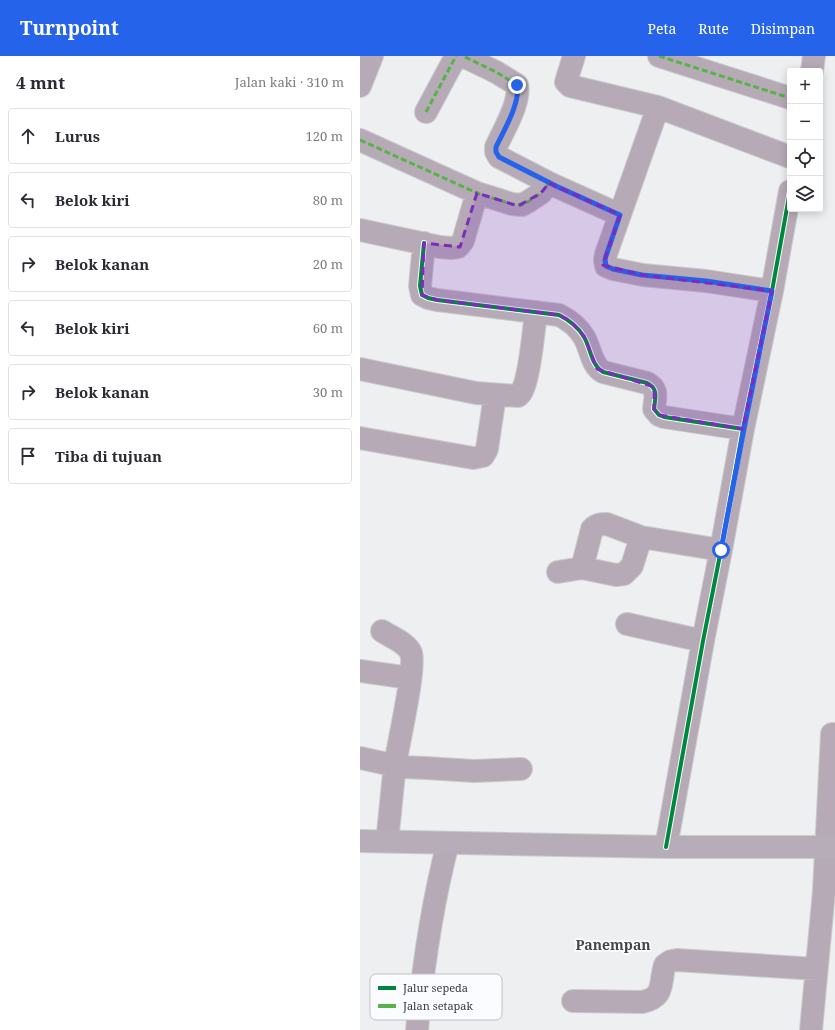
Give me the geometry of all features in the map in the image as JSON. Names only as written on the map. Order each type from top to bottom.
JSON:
[{"type":"main road","points":[[360,841],[666,847],[830,847]]},
{"type":"street","points":[[360,86],[372,56]]},
{"type":"street","points":[[426,112],[462,56],[496,72],[517,85],[518,90],[515,106],[496,147],[499,157],[549,183],[620,215]]},
{"type":"street","points":[[574,56],[566,82],[568,85],[658,107],[787,156]]},
{"type":"street","points":[[659,56],[787,97]]},
{"type":"street","points":[[812,68],[814,56]]},
{"type":"street","points":[[658,107],[605,260],[606,266],[609,268],[642,275],[706,281],[772,291]]},
{"type":"street","points":[[360,140],[477,194],[518,206],[541,193],[549,183]]},
{"type":"street","points":[[360,230],[451,248],[460,246],[463,241],[477,194]]},
{"type":"street","points":[[666,847],[703,640],[787,208]]},
{"type":"street","points":[[424,243],[420,286],[422,294],[428,298],[559,315],[570,321],[584,336],[594,363],[600,370],[647,383],[652,386],[655,392],[654,409],[659,415],[744,429]]},
{"type":"street","points":[[360,369],[476,393],[516,397],[522,394],[527,375],[536,312]]},
{"type":"street","points":[[360,438],[473,458],[483,456],[487,449],[495,395]]},
{"type":"street","points":[[582,568],[592,529],[601,524],[607,524],[641,537],[721,550]]},
{"type":"street","points":[[558,572],[582,568],[616,575],[624,574],[632,566],[641,537]]},
{"type":"street","points":[[627,624],[703,640]]},
{"type":"street","points":[[382,631],[405,646],[410,651],[412,658],[396,765],[387,841]]},
{"type":"street","points":[[360,671],[410,678]]},
{"type":"street","points":[[810,1030],[830,847],[832,734]]},
{"type":"street","points":[[360,758],[402,767],[474,771],[521,769]]},
{"type":"street","points":[[424,974],[440,875],[448,843]]},
{"type":"street","points":[[573,1001],[642,1002],[650,1000],[658,994],[665,965],[671,961],[677,960],[816,969]]},
{"type":"street","points":[[417,1030],[418,1020]]},
{"type":"highlighted area","points":[[549,183],[620,215],[603,265],[643,275],[772,291],[743,429],[659,415],[654,409],[654,387],[597,369],[584,336],[570,321],[559,315],[437,300],[422,295],[424,243],[460,247],[477,193],[518,206],[541,193]]},
{"type":"marked path","points":[[426,112],[456,56]]},
{"type":"marked path","points":[[659,56],[787,97]]},
{"type":"marked path","points":[[465,57],[496,72],[517,85],[518,92],[514,108],[496,147],[496,152],[499,157],[549,183]]},
{"type":"marked path","points":[[360,140],[477,193],[512,204],[522,205],[541,193],[549,183],[620,215]]},
{"type":"cycle path","points":[[666,847],[743,429],[772,291],[787,208]]},
{"type":"cycle path","points":[[424,243],[420,286],[422,295],[437,300],[559,315],[573,324],[582,333],[599,369],[603,372],[651,385],[655,391],[654,409],[659,415],[743,429]]},
{"type":"district","name":"Panempan","points":[[613,944]]},
{"type":"route","points":[[517,85],[518,90],[515,106],[496,147],[496,152],[499,157],[525,171],[620,215],[606,256],[606,266],[613,269],[642,275],[706,281],[772,291],[721,550]]}]
